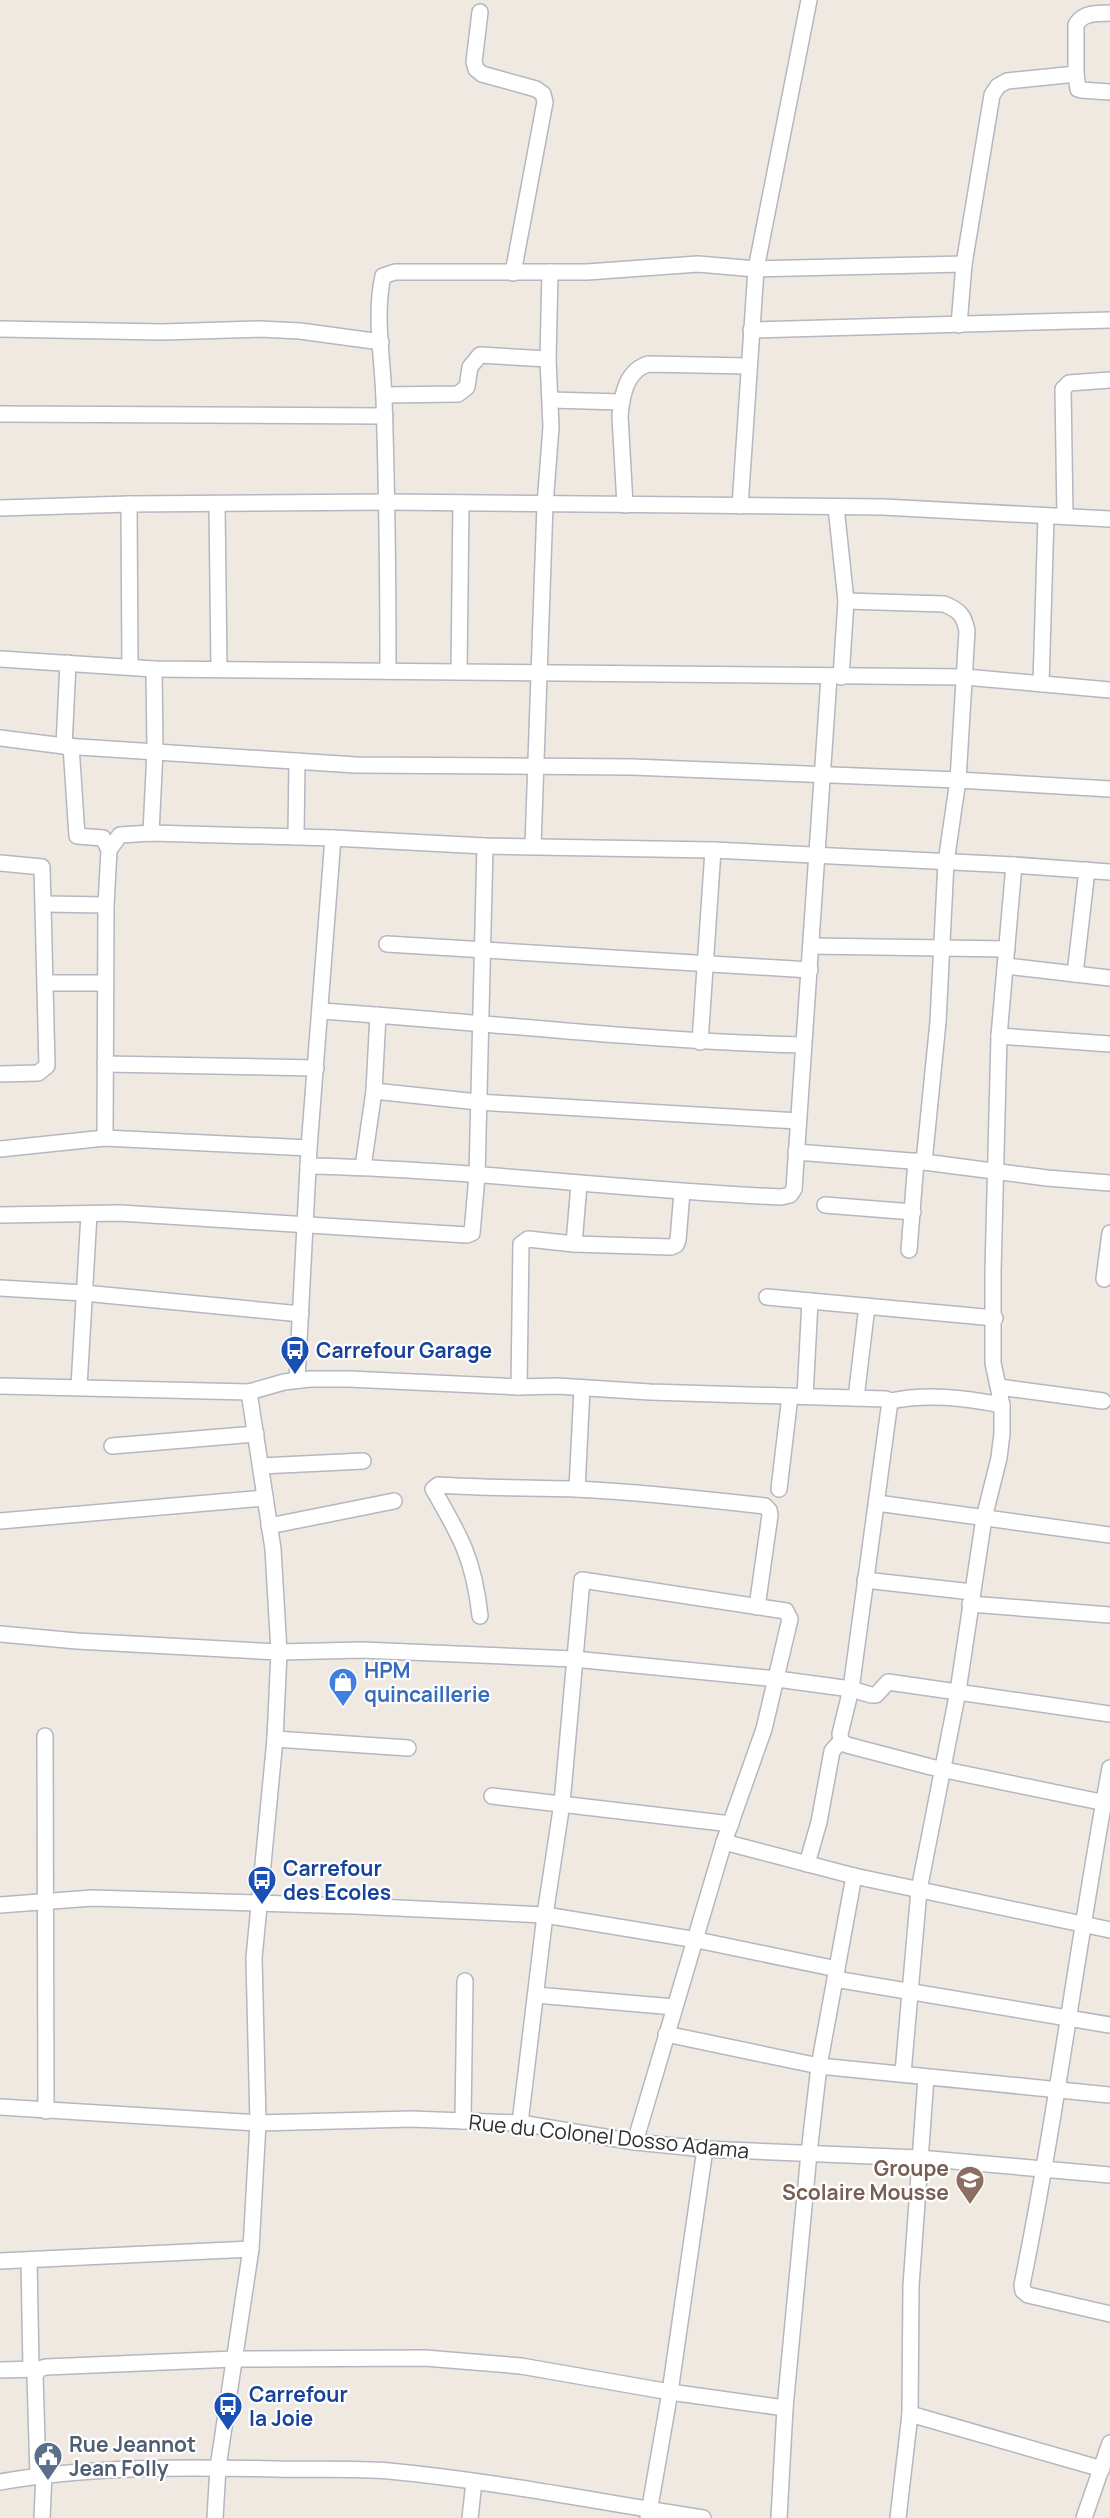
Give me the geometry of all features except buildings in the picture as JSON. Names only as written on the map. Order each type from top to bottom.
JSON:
[{"type":"street","points":[[740,506],[756,269],[809,0]]},
{"type":"street","points":[[480,12],[474,62],[476,69],[482,74],[536,89],[543,94],[545,102],[513,273]]},
{"type":"street","points":[[1110,13],[1086,15],[1080,18],[1076,25],[1078,89],[1110,92]]},
{"type":"street","points":[[960,325],[964,264],[992,95],[998,86],[1007,81],[1076,74]]},
{"type":"street","points":[[388,671],[388,502],[381,342],[383,276],[394,272],[513,273],[698,264],[756,269],[964,264]]},
{"type":"street","points":[[533,846],[538,768],[545,505],[551,427],[548,359],[550,272]]},
{"type":"street","points":[[751,330],[1110,320]]},
{"type":"street","points":[[0,329],[162,332],[260,329],[300,331],[381,342]]},
{"type":"street","points":[[384,395],[458,394],[467,387],[470,367],[480,355],[548,359]]},
{"type":"street","points":[[625,505],[621,402],[628,379],[635,370],[648,364],[749,366]]},
{"type":"street","points":[[1065,516],[1063,389],[1069,383],[1110,380]]},
{"type":"street","points":[[550,400],[621,402]]},
{"type":"street","points":[[0,414],[385,416]]},
{"type":"street","points":[[0,508],[129,504],[388,502],[984,510],[1110,519]]},
{"type":"street","points":[[459,672],[461,503]]},
{"type":"street","points":[[129,504],[130,666]]},
{"type":"street","points":[[217,504],[219,669]]},
{"type":"street","points":[[308,1166],[363,1167],[682,1192],[781,1197],[790,1195],[794,1190],[823,774],[846,601],[836,507]]},
{"type":"street","points":[[1041,684],[1046,516]]},
{"type":"street","points":[[846,601],[944,603],[955,608],[964,617],[967,631],[958,780],[946,862],[938,1022],[909,1250]]},
{"type":"street","points":[[0,659],[154,669],[965,677],[1110,690]]},
{"type":"street","points":[[68,663],[68,746],[77,836],[103,838],[109,850],[106,905],[105,1138]]},
{"type":"street","points":[[151,833],[155,751],[154,669]]},
{"type":"street","points":[[0,738],[68,746],[356,765],[632,767],[958,780],[1110,789]]},
{"type":"street","points":[[296,837],[297,761]]},
{"type":"street","points":[[109,850],[120,835],[151,833],[333,838],[485,846],[713,850],[1110,872]]},
{"type":"street","points":[[297,1380],[309,1148],[333,838]]},
{"type":"street","points":[[0,1215],[120,1213],[472,1233],[477,1176],[485,846]]},
{"type":"street","points":[[700,1042],[713,850]]},
{"type":"street","points":[[0,863],[42,867],[47,1066],[38,1073],[0,1074]]},
{"type":"street","points":[[903,2073],[919,1890],[958,1691],[984,1518],[999,1458],[1002,1432],[1002,1406],[993,1363],[995,1171],[999,1036],[1014,865]]},
{"type":"street","points":[[1075,974],[1087,870]]},
{"type":"street","points":[[44,904],[106,905]]},
{"type":"street","points":[[387,944],[810,970]]},
{"type":"street","points":[[812,946],[942,946],[1007,949]]},
{"type":"street","points":[[1006,966],[1110,978]]},
{"type":"street","points":[[45,984],[105,983]]},
{"type":"street","points":[[321,1011],[479,1022],[700,1042],[803,1045]]},
{"type":"street","points":[[363,1167],[374,1090],[378,1015]]},
{"type":"street","points":[[999,1036],[1110,1044]]},
{"type":"street","points":[[105,1064],[316,1068]]},
{"type":"street","points":[[374,1090],[478,1102],[798,1121]]},
{"type":"street","points":[[0,1149],[105,1138],[309,1148]]},
{"type":"street","points":[[796,1152],[920,1162],[1110,1183]]},
{"type":"street","points":[[574,1244],[579,1184]]},
{"type":"street","points":[[519,1387],[520,1244],[528,1239],[574,1244],[671,1247],[676,1245],[678,1240],[682,1192]]},
{"type":"street","points":[[825,1205],[913,1212]]},
{"type":"street","points":[[79,1387],[89,1214]]},
{"type":"street","points":[[1104,1279],[1110,1233]]},
{"type":"street","points":[[0,1288],[84,1293],[301,1314]]},
{"type":"street","points":[[767,1297],[995,1318]]},
{"type":"street","points":[[779,1489],[797,1396],[810,1301]]},
{"type":"street","points":[[856,1398],[867,1306]]},
{"type":"street","points":[[0,1386],[249,1392],[297,1380],[349,1379],[519,1387],[886,1398],[890,1401],[930,1396],[963,1398],[1002,1406]]},
{"type":"street","points":[[999,1387],[1103,1401]]},
{"type":"street","points":[[577,1489],[582,1388]]},
{"type":"street","points":[[215,2518],[218,2467],[251,2249],[258,2123],[254,1958],[275,1739],[279,1652],[273,1550],[249,1392]]},
{"type":"street","points":[[890,1401],[851,1689],[840,1734],[841,1741],[847,1745],[943,1769],[1107,1803]]},
{"type":"street","points":[[112,1446],[256,1434]]},
{"type":"street","points":[[261,1466],[363,1461]]},
{"type":"street","points":[[480,1616],[476,1582],[470,1558],[433,1490],[434,1486],[577,1489],[765,1506],[770,1515],[757,1607]]},
{"type":"street","points":[[0,1521],[265,1498]]},
{"type":"street","points":[[269,1526],[394,1501]]},
{"type":"street","points":[[877,1503],[1110,1535]]},
{"type":"street","points":[[520,2123],[545,1915],[562,1803],[582,1580],[786,1611],[790,1614],[790,1619],[764,1729],[724,1842],[697,1941],[674,2007],[635,2142]]},
{"type":"street","points":[[865,1580],[971,1598],[1110,1615]]},
{"type":"street","points":[[0,1634],[77,1641],[279,1652],[362,1650],[574,1659],[777,1679],[851,1689],[876,1695],[888,1682],[1110,1714]]},
{"type":"street","points":[[45,1736],[46,2111]]},
{"type":"street","points":[[275,1739],[408,1748]]},
{"type":"street","points":[[807,1864],[819,1822],[832,1751],[841,1741]]},
{"type":"street","points":[[1110,1768],[1107,1803],[1082,1924],[1046,2168],[1022,2285],[1023,2291],[1028,2295],[1110,2314]]},
{"type":"street","points":[[492,1796],[731,1824]]},
{"type":"street","points":[[724,1842],[854,1876],[1110,1930]]},
{"type":"street","points":[[779,2518],[785,2408],[819,2066],[854,1876]]},
{"type":"street","points":[[0,1905],[92,1898],[545,1915],[697,1941],[910,1992],[1110,2025]]},
{"type":"street","points":[[463,2121],[465,1981]]},
{"type":"street","points":[[536,1995],[674,2007]]},
{"type":"street","points":[[666,2034],[819,2066],[1110,2095]]},
{"type":"street","points":[[898,2518],[910,2414],[911,2286],[926,2077]]},
{"type":"street","name":"Rue du Colonel Dosso Adama","points":[[0,2107],[258,2123],[411,2119],[520,2123],[635,2142],[705,2149],[919,2158],[1110,2175]]},
{"type":"street","points":[[649,2514],[670,2392],[705,2149]]},
{"type":"street","points":[[0,2261],[251,2249]]},
{"type":"street","points":[[28,2260],[42,2518]]},
{"type":"street","points":[[0,2370],[234,2360],[425,2358],[520,2366],[670,2392],[785,2408]]},
{"type":"street","points":[[910,2414],[1102,2469]]},
{"type":"street","points":[[1084,2518],[1110,2443]]},
{"type":"street","points":[[0,2482],[41,2475],[218,2467],[387,2471],[474,2482],[649,2514],[703,2518]]},
{"type":"street","points":[[470,2518],[474,2482]]},
{"type":"place","name":"Carrefour Garage","points":[[295,1376]]},
{"type":"place","name":"HPM quincaillerie","points":[[343,1708]]},
{"type":"place","name":"Carrefour des Ecoles","points":[[262,1906]]},
{"type":"place","name":"Groupe Scolaire Mousse","points":[[970,2206]]},
{"type":"place","name":"Carrefour la Joie","points":[[228,2432]]},
{"type":"place","name":"Rue Jeannot Jean Folly","points":[[48,2482]]}]
